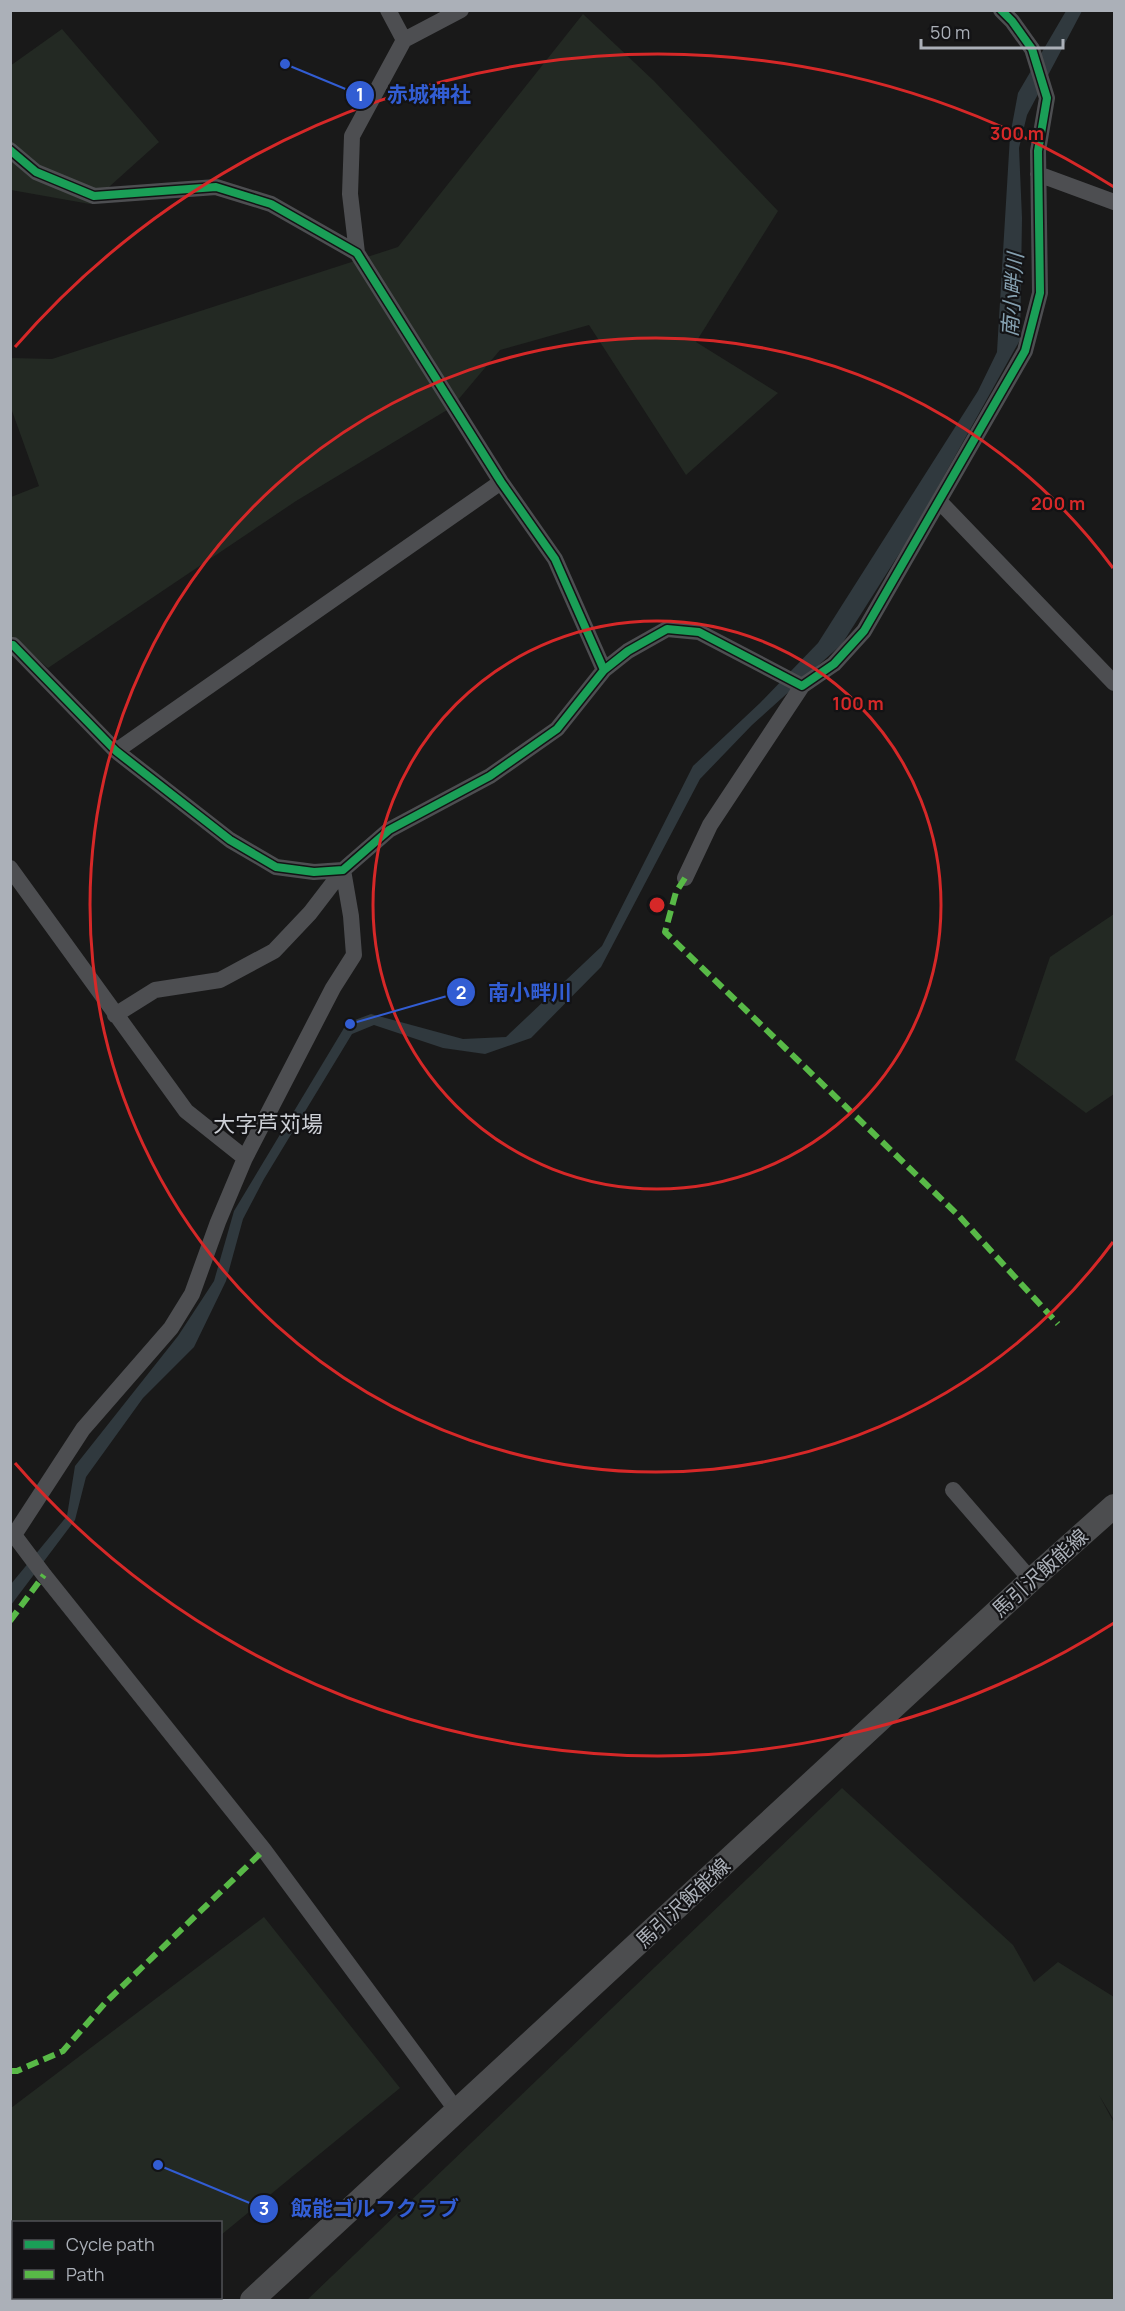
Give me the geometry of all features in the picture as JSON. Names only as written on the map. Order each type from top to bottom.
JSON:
[{"type":"main road","name":"馬引沢飯能線","points":[[252,2301],[1031,1580],[1114,1506]]},
{"type":"street","points":[[388,10],[404,40]]},
{"type":"street","points":[[461,10],[404,40],[352,136],[350,194],[357,253],[501,482],[555,559],[604,670]]},
{"type":"street","points":[[685,878],[710,825],[802,686],[834,664],[864,631],[1025,351],[1040,293],[1038,151],[1047,98],[1032,49],[1001,10]]},
{"type":"street","points":[[10,150],[36,172],[94,195],[216,187],[271,204],[357,253]]},
{"type":"street","points":[[1038,174],[1114,202]]},
{"type":"street","points":[[116,751],[501,482]]},
{"type":"street","points":[[940,502],[1114,683]]},
{"type":"street","points":[[115,1015],[155,990],[220,980],[274,951],[310,914],[344,870],[389,830],[490,776],[557,729],[604,670],[628,651],[667,629],[699,632],[802,686]]},
{"type":"street","points":[[10,645],[13,645],[116,751],[230,840],[276,867],[314,872],[344,870]]},
{"type":"street","points":[[10,868],[186,1111],[245,1158]]},
{"type":"street","points":[[344,870],[354,955],[333,988],[245,1158],[192,1294],[183,1312],[83,1429],[16,1540],[264,1850],[457,2111]]},
{"type":"street","points":[[953,1490],[1031,1580]]},
{"type":"shaded area","points":[[583,14],[654,81],[778,211],[696,342],[778,393],[686,475],[589,325],[500,350],[452,407],[296,501],[48,668],[11,638],[11,497],[39,486],[11,408],[11,358],[52,359],[398,247]]},
{"type":"shaded area","points":[[62,29],[159,142],[90,204],[11,190],[10,66]]},
{"type":"shaded area","points":[[1114,914],[1114,1094],[1086,1113],[1015,1060],[1050,957]]},
{"type":"shaded area","points":[[842,1788],[1013,1945],[1034,1982],[1058,1962],[1114,1997],[1114,2120],[1099,2095],[1114,2123],[1114,2300],[307,2300]]},
{"type":"shaded area","points":[[264,1917],[400,2088],[222,2234],[222,2221],[12,2221],[12,2299],[142,2299],[140,2300],[11,2300],[11,2108]]},
{"type":"water","points":[[1066,11],[1082,11],[1027,115],[1019,148],[1022,218],[1020,340],[911,535],[842,644],[752,725],[700,779],[601,967],[531,1038],[485,1054],[443,1048],[374,1025],[352,1034],[264,1179],[243,1219],[226,1281],[194,1347],[143,1398],[86,1477],[75,1520],[11,1605],[11,1584],[67,1516],[75,1466],[178,1336],[214,1281],[234,1211],[347,1023],[371,1014],[463,1039],[506,1037],[602,946],[693,766],[760,703],[818,643],[978,391],[997,352],[1010,136],[1018,93]]},
{"type":"marked path","points":[[685,878],[676,892],[665,932],[959,1216],[1058,1324]]},
{"type":"marked path","points":[[10,1621],[44,1575]]},
{"type":"marked path","points":[[10,2071],[17,2071],[63,2051],[105,2003],[264,1850]]},
{"type":"cycle path","points":[[10,645],[13,645],[116,751],[230,840],[276,867],[314,872],[343,870],[389,830],[490,776],[557,729],[604,670],[628,651],[667,629],[699,632],[802,686],[834,664],[864,631],[1025,351],[1040,293],[1038,151],[1047,98],[1032,49],[1001,10]]},
{"type":"cycle path","points":[[10,150],[36,172],[94,196],[216,187],[271,204],[357,253],[501,482],[555,559],[604,670]]},
{"type":"place","name":"赤城神社","points":[[285,64]]},
{"type":"place","name":"南小畔川","points":[[350,1024]]},
{"type":"place","name":"飯能ゴルフクラブ","points":[[158,2165]]},
{"type":"district","name":"大字芦苅場","points":[[268,1124]]}]
